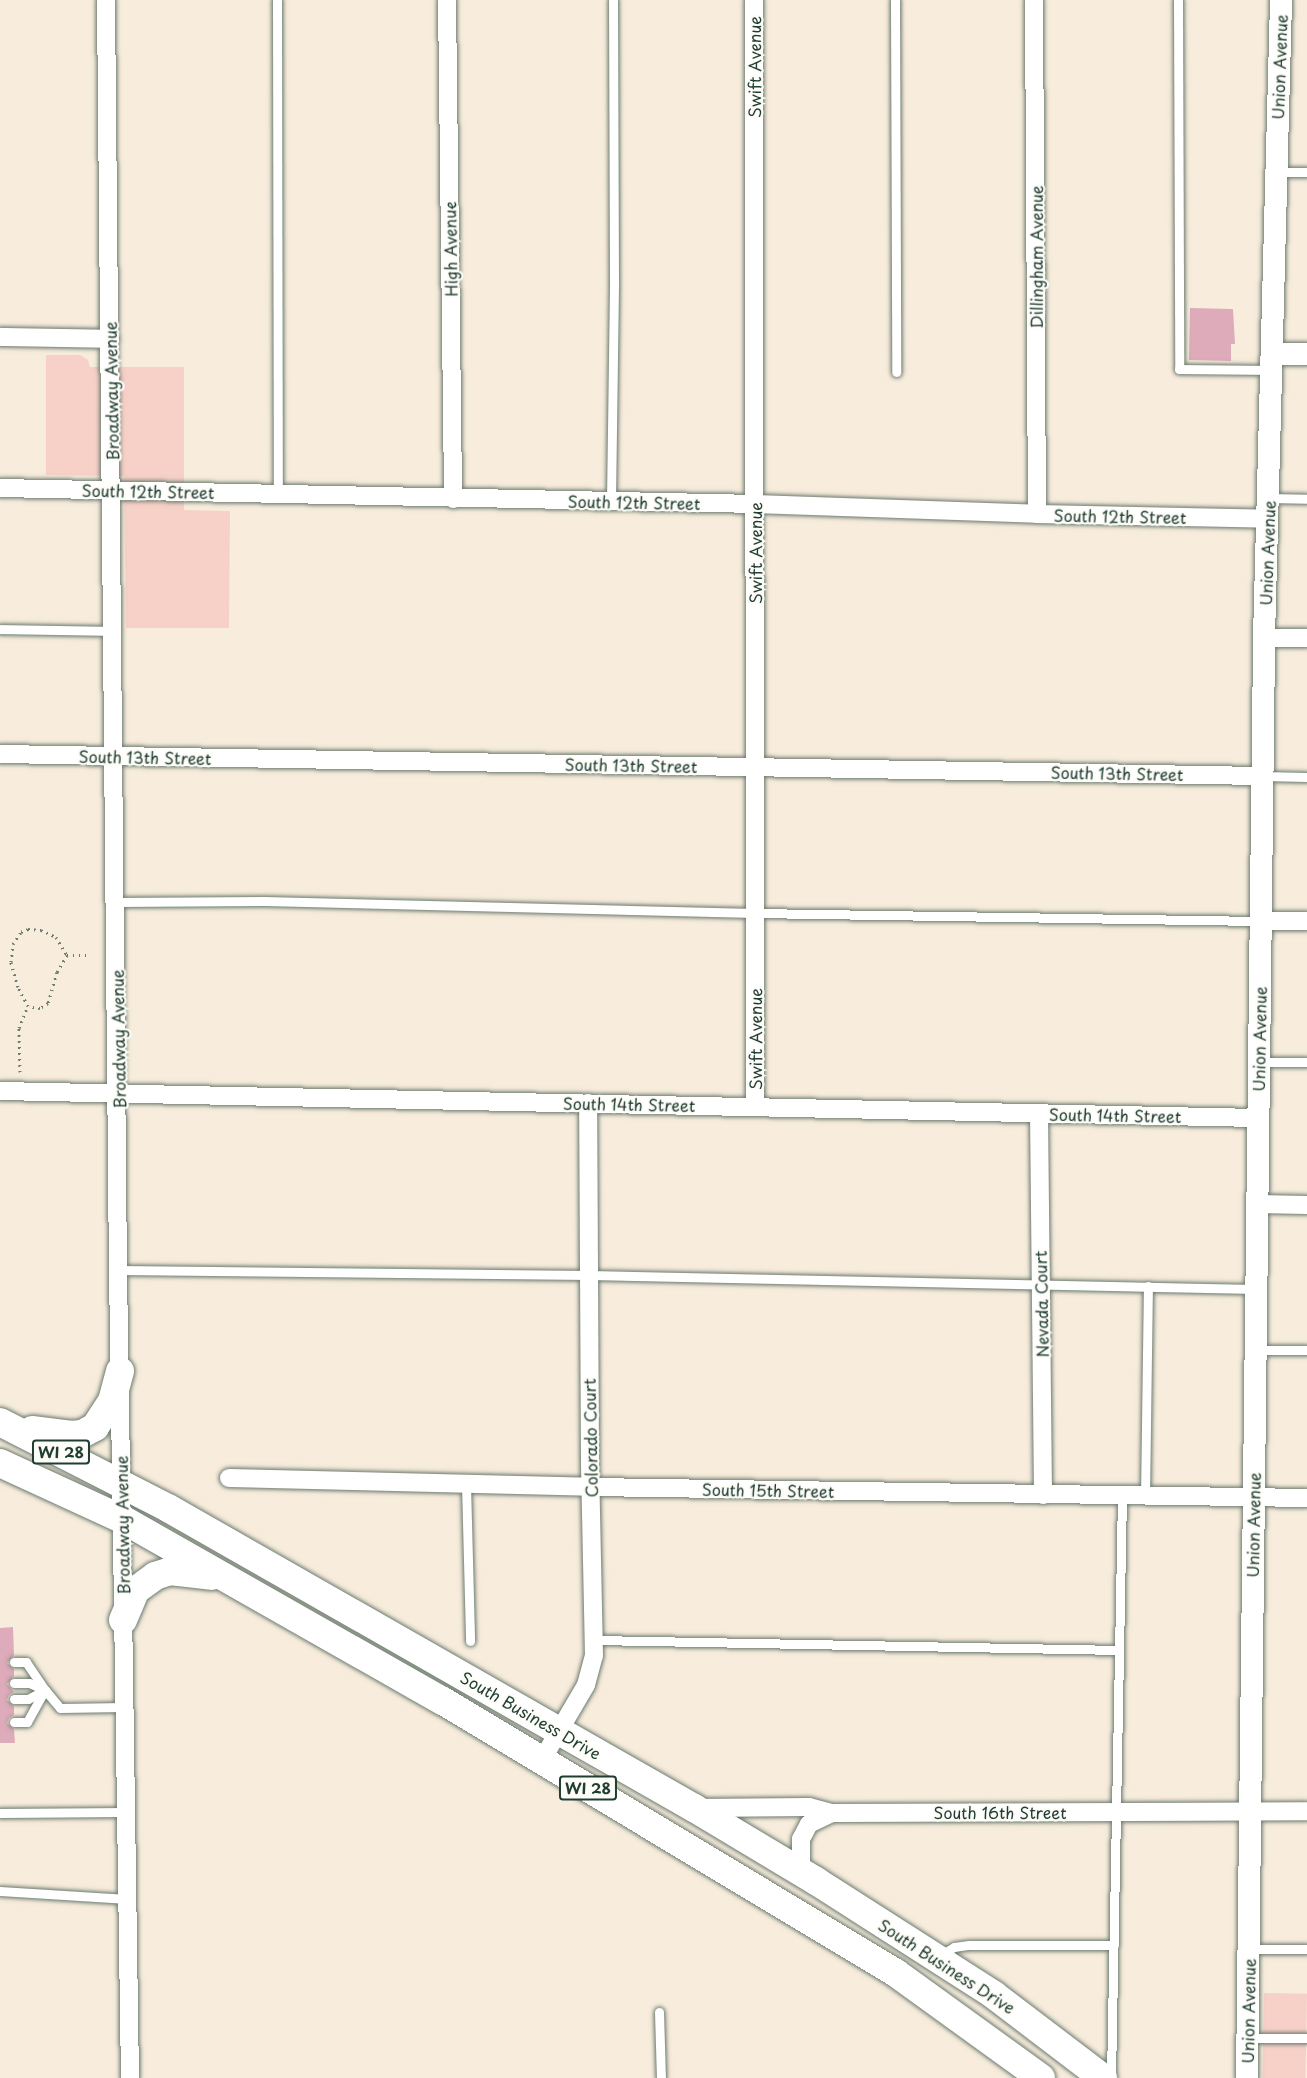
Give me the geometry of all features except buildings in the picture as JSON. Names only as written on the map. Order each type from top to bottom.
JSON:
[{"type":"main road","points":[[3,1424],[49,1434],[82,1434],[95,1427],[104,1417],[112,1401],[120,1371]]},
{"type":"main road","name":"South Business Drive","points":[[3,1424],[121,1483],[694,1808],[801,1872],[994,1995],[1103,2078]]},
{"type":"main road","name":"South Business Drive","points":[[0,1463],[122,1519],[443,1701],[896,1973],[1041,2078]]},
{"type":"main road","points":[[123,1620],[136,1590],[155,1576],[170,1571],[184,1571],[227,1578]]},
{"type":"street","name":"Broadway Avenue","points":[[106,0],[119,1093],[118,1270],[130,2078]]},
{"type":"street","name":"High Avenue","points":[[447,0],[453,499]]},
{"type":"street","name":"Swift Avenue","points":[[754,0],[755,1107]]},
{"type":"street","name":"Dillingham Avenue","points":[[1034,0],[1037,514]]},
{"type":"street","name":"Union Avenue","points":[[1247,2078],[1264,638],[1281,0]]},
{"type":"street","points":[[0,337],[110,339]]},
{"type":"street","points":[[1272,362],[1307,354]]},
{"type":"street","name":"South 12th Street","points":[[0,488],[755,504],[1037,514],[1268,508]]},
{"type":"street","points":[[1264,638],[1307,638]]},
{"type":"street","name":"South 13th Street","points":[[0,754],[1262,776]]},
{"type":"street","points":[[1260,921],[1307,921]]},
{"type":"street","name":"South 14th Street","points":[[0,1091],[1258,1118]]},
{"type":"street","name":"Colorado Court","points":[[542,1760],[590,1677],[595,1640],[591,1487],[588,1103]]},
{"type":"street","name":"Nevada Court","points":[[1039,1113],[1043,1495]]},
{"type":"street","points":[[1257,1204],[1307,1205]]},
{"type":"street","name":"South 15th Street","points":[[230,1478],[591,1487],[1307,1498]]},
{"type":"street","name":"South 16th Street","points":[[694,1808],[810,1807],[832,1813],[1307,1811]]},
{"type":"street","points":[[801,1872],[801,1839],[809,1824],[832,1813]]},
{"type":"lane","points":[[276,0],[278,494]]},
{"type":"lane","points":[[611,501],[614,279],[613,0]]},
{"type":"lane","points":[[895,0],[896,372]]},
{"type":"lane","points":[[1178,0],[1179,369],[1272,362]]},
{"type":"lane","points":[[1276,172],[1307,172]]},
{"type":"lane","points":[[1268,508],[1307,499]]},
{"type":"lane","points":[[0,629],[113,631]]},
{"type":"lane","points":[[1262,776],[1307,777]]},
{"type":"lane","points":[[116,902],[264,901],[756,913],[1260,921]]},
{"type":"lane","points":[[1259,1062],[1307,1062]]},
{"type":"lane","points":[[118,1270],[589,1275],[1256,1289]]},
{"type":"lane","points":[[1145,1497],[1148,1286]]},
{"type":"lane","points":[[1255,1350],[1307,1350]]},
{"type":"lane","points":[[466,1484],[471,1641]]},
{"type":"lane","points":[[1111,2078],[1122,1496]]},
{"type":"lane","points":[[595,1640],[1119,1650]]},
{"type":"lane","points":[[14,1662],[26,1662],[60,1708],[124,1707]]},
{"type":"lane","points":[[14,1683],[29,1683],[45,1690]]},
{"type":"lane","points":[[14,1700],[28,1699],[45,1690]]},
{"type":"lane","points":[[14,1722],[27,1722],[45,1690]]},
{"type":"lane","points":[[0,1813],[126,1812]]},
{"type":"lane","points":[[0,1891],[128,1899]]},
{"type":"lane","points":[[936,1958],[954,1947],[973,1944],[1114,1946]]},
{"type":"lane","points":[[1249,1949],[1307,1949]]},
{"type":"lane","points":[[659,2012],[661,2078]]},
{"type":"lane","points":[[1248,2037],[1307,2038]]},
{"type":"path","points":[[28,1006],[18,987],[11,964],[12,946],[17,937],[28,929],[44,931],[57,938],[68,955]]},
{"type":"path","points":[[68,955],[89,955]]},
{"type":"path","points":[[28,1006],[40,1008],[48,1003],[57,972],[68,955]]},
{"type":"path","points":[[20,1072],[19,1028],[28,1006]]},
{"type":"shaded area","points":[[46,355],[80,355],[88,360],[90,367],[184,367],[184,510],[230,511],[229,628],[126,628],[124,476],[46,475]]},
{"type":"shaded area","points":[[1264,1993],[1307,1994],[1306,2078],[1263,2078]]}]
